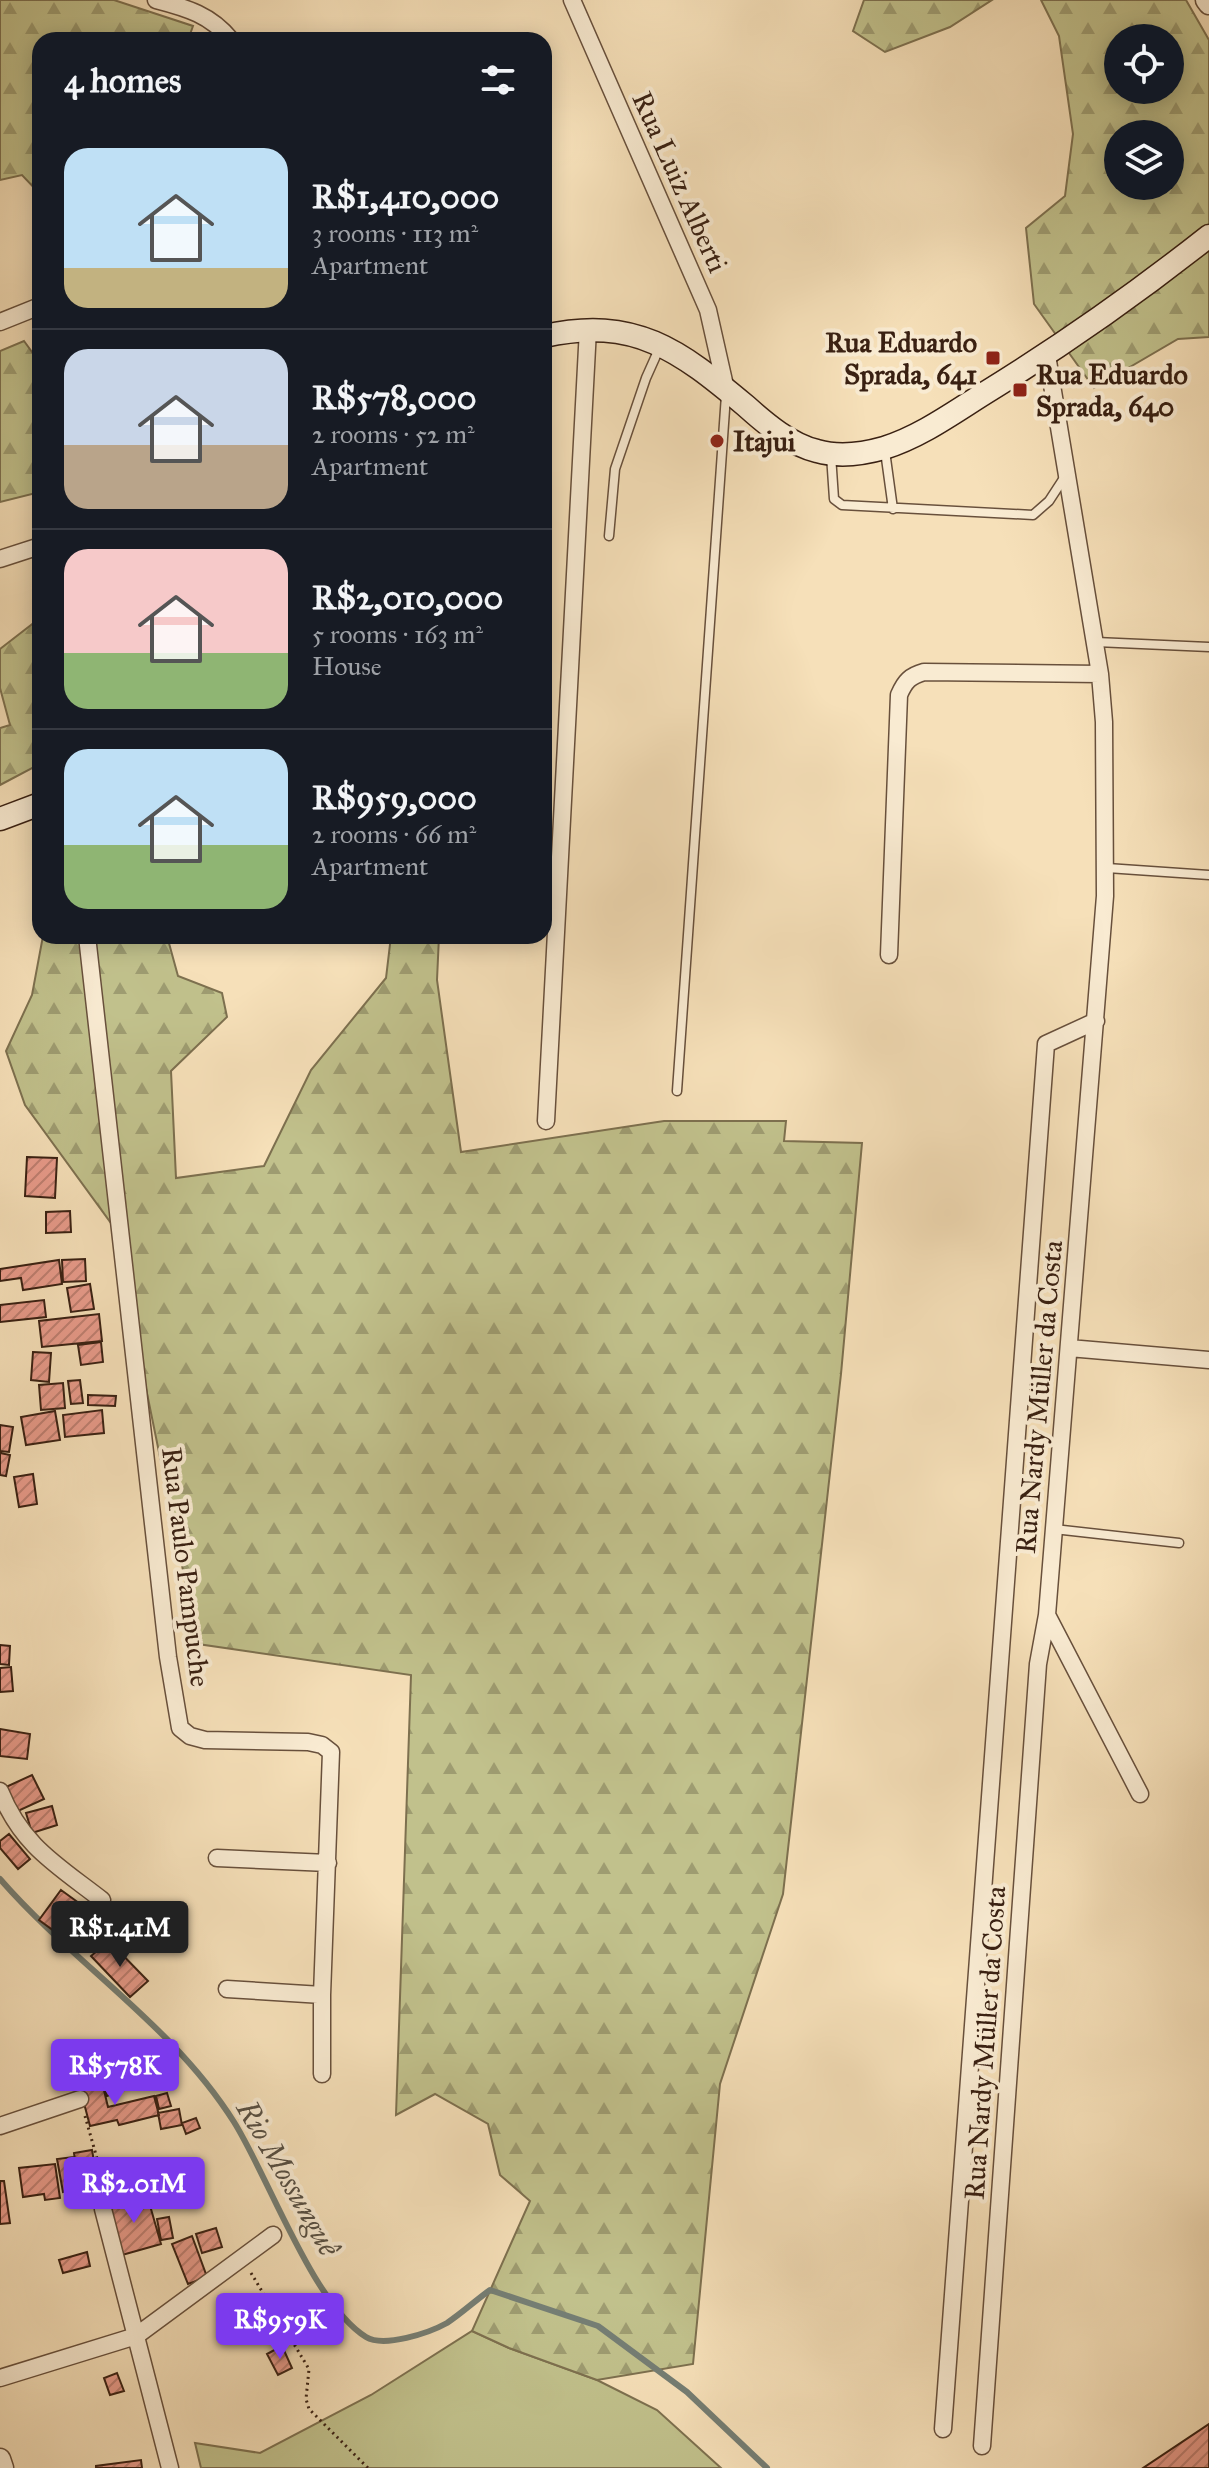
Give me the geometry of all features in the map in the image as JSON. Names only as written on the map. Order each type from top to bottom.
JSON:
[{"type":"main road","points":[[552,335],[588,329],[615,330],[662,344],[684,357],[755,415],[796,442],[831,454],[866,452],[884,448],[923,431],[1047,355],[1135,294],[1209,236]]},
{"type":"main road","points":[[0,819],[32,807]]},
{"type":"street","points":[[156,0],[200,13],[225,32]]},
{"type":"street","name":"Rua Luiz Alberti","points":[[572,0],[708,310],[726,390]]},
{"type":"street","points":[[0,322],[32,309]]},
{"type":"street","points":[[546,1121],[588,329]]},
{"type":"street","name":"Rua Nardy Müller da Costa","points":[[982,2446],[1038,1664],[1047,1615],[1107,868],[1100,674],[1047,355]]},
{"type":"street","points":[[0,559],[32,549]]},
{"type":"street","points":[[889,955],[899,695],[904,683],[912,675],[924,672],[1100,674]]},
{"type":"street","name":"Rua Paulo Pampuche","points":[[88,944],[168,1657],[180,1728],[190,1736],[205,1740],[308,1742],[322,1745],[331,1752],[322,2074]]},
{"type":"street","points":[[943,2429],[1046,1044],[1096,1021]]},
{"type":"street","points":[[1069,1348],[1209,1360]]},
{"type":"street","points":[[1047,1615],[1140,1794]]},
{"type":"street","points":[[0,1791],[16,1825],[26,1838],[102,1900]]},
{"type":"street","points":[[217,1858],[328,1863]]},
{"type":"street","points":[[227,1989],[322,1995]]},
{"type":"street","points":[[0,2126],[80,2099]]},
{"type":"street","points":[[103,2209],[170,2468]]},
{"type":"street","points":[[0,2378],[136,2336],[273,2235]]},
{"type":"street","points":[[0,2459],[3,2468]]},
{"type":"lane","points":[[609,536],[615,469],[646,378],[662,344]]},
{"type":"lane","points":[[677,1091],[726,390]]},
{"type":"lane","points":[[884,448],[893,509]]},
{"type":"lane","points":[[831,454],[834,499],[842,505],[1033,515],[1049,501],[1067,474]]},
{"type":"lane","points":[[1096,642],[1209,647]]},
{"type":"lane","points":[[1107,868],[1209,875]]},
{"type":"lane","points":[[1054,1529],[1179,1543]]},
{"type":"path","points":[[80,2099],[104,2183],[103,2209]]},
{"type":"path","points":[[242,2257],[309,2369],[306,2399],[309,2409],[368,2468]]},
{"type":"green space","points":[[0,0],[114,0],[193,26],[191,32],[32,32],[32,186],[22,175],[0,180]]},
{"type":"green space","points":[[864,0],[992,0],[950,27],[885,52],[853,31]]},
{"type":"green space","points":[[1041,0],[1186,0],[1209,40],[1209,337],[1178,339],[1094,388],[1034,304],[1026,228],[1065,196],[1073,134],[1059,36]]},
{"type":"green space","points":[[24,341],[32,352],[32,494],[0,502],[0,351]]},
{"type":"green space","points":[[32,624],[32,768],[0,785],[0,728],[10,725],[0,688],[0,649]]},
{"type":"green space","points":[[42,944],[169,944],[178,976],[222,993],[227,1017],[171,1071],[176,1178],[264,1166],[311,1070],[386,978],[390,944],[439,944],[437,980],[461,1152],[664,1121],[786,1121],[784,1141],[862,1143],[841,1374],[783,1894],[720,2084],[693,2364],[597,2380],[472,2331],[530,2201],[500,2175],[488,2124],[435,2094],[396,2115],[411,1675],[198,1644],[113,1226],[25,1105],[6,1051],[32,995]]},
{"type":"green space","points":[[472,2331],[597,2380],[657,2410],[721,2468],[201,2468],[195,2443],[260,2453],[371,2395]]},
{"type":"building","points":[[27,1157],[57,1158],[55,1198],[25,1196]]},
{"type":"building","points":[[70,1211],[71,1232],[46,1233],[46,1212]]},
{"type":"building","points":[[85,1259],[86,1281],[63,1282],[62,1260]]},
{"type":"building","points":[[59,1260],[62,1284],[23,1290],[21,1278],[0,1281],[0,1269]]},
{"type":"building","points":[[90,1284],[94,1309],[71,1312],[67,1288]]},
{"type":"building","points":[[44,1300],[46,1317],[0,1322],[0,1305]]},
{"type":"building","points":[[99,1314],[102,1341],[42,1347],[39,1321]]},
{"type":"building","points":[[101,1342],[103,1362],[81,1365],[78,1345]]},
{"type":"building","points":[[33,1352],[51,1353],[49,1382],[31,1380]]},
{"type":"building","points":[[80,1380],[83,1403],[71,1404],[68,1381]]},
{"type":"building","points":[[63,1383],[65,1408],[41,1410],[39,1385]]},
{"type":"building","points":[[88,1395],[116,1396],[115,1406],[88,1405]]},
{"type":"building","points":[[102,1410],[104,1433],[65,1437],[63,1415]]},
{"type":"building","points":[[55,1411],[60,1440],[26,1445],[21,1417]]},
{"type":"building","points":[[0,1425],[13,1427],[9,1452],[0,1451]]},
{"type":"building","points":[[0,1453],[10,1455],[6,1476],[0,1475]]},
{"type":"building","points":[[33,1474],[37,1504],[19,1507],[14,1477]]},
{"type":"building","points":[[0,1645],[10,1646],[9,1665],[0,1664]]},
{"type":"building","points":[[11,1667],[13,1691],[0,1692],[0,1668]]},
{"type":"building","points":[[0,1729],[30,1734],[27,1759],[0,1756]]},
{"type":"building","points":[[32,1775],[44,1799],[18,1811],[6,1787]]},
{"type":"building","points":[[52,1806],[57,1825],[32,1833],[26,1813]]},
{"type":"building","points":[[9,1834],[30,1859],[18,1869],[0,1848],[0,1841]]},
{"type":"building","points":[[61,1890],[94,1914],[72,1944],[39,1920]]},
{"type":"building","points":[[109,1941],[148,1981],[130,1997],[91,1956]]},
{"type":"building","points":[[118,2043],[122,2056],[95,2063],[91,2050]]},
{"type":"building","points":[[88,2045],[89,2072],[77,2072],[75,2046]]},
{"type":"building","points":[[144,2062],[151,2081],[107,2096],[101,2077]]},
{"type":"building","points":[[102,2082],[108,2107],[154,2096],[159,2115],[119,2125],[117,2120],[90,2126],[80,2088]]},
{"type":"building","points":[[167,2093],[171,2106],[159,2109],[156,2096]]},
{"type":"building","points":[[179,2109],[182,2125],[161,2129],[158,2113]]},
{"type":"building","points":[[196,2118],[200,2128],[186,2134],[182,2123]]},
{"type":"building","points":[[92,2150],[98,2185],[79,2188],[74,2153]]},
{"type":"building","points":[[73,2157],[78,2189],[63,2192],[57,2159]]},
{"type":"building","points":[[55,2164],[60,2198],[45,2200],[44,2194],[23,2197],[19,2168]]},
{"type":"building","points":[[140,2171],[143,2192],[122,2196],[118,2175]]},
{"type":"building","points":[[0,2181],[4,2181],[10,2223],[0,2224]]},
{"type":"building","points":[[147,2195],[161,2244],[122,2255],[108,2206]]},
{"type":"building","points":[[169,2217],[173,2238],[161,2240],[157,2219]]},
{"type":"building","points":[[216,2228],[222,2247],[202,2253],[196,2234]]},
{"type":"building","points":[[192,2236],[207,2277],[188,2284],[172,2244]]},
{"type":"building","points":[[87,2252],[90,2266],[63,2273],[59,2260]]},
{"type":"building","points":[[282,2346],[292,2368],[278,2375],[267,2354]]},
{"type":"building","points":[[117,2373],[124,2391],[110,2395],[104,2378]]},
{"type":"building","points":[[1209,2424],[1209,2468],[1143,2468]]},
{"type":"building","points":[[141,2460],[142,2468],[96,2468],[96,2466]]},
{"type":"waterway","name":"Rio Mossunguê","points":[[0,1879],[59,1939],[153,2025],[210,2087],[248,2146],[310,2269],[347,2321],[366,2337],[395,2340],[429,2331],[447,2323],[490,2290],[598,2326],[687,2392],[767,2468]]},
{"type":"place","name":"Rua Eduardo Sprada, 641","points":[[993,358]]},
{"type":"place","name":"Rua Eduardo Sprada, 640","points":[[1020,390]]},
{"type":"place","name":"Itajui","points":[[717,441]]}]
